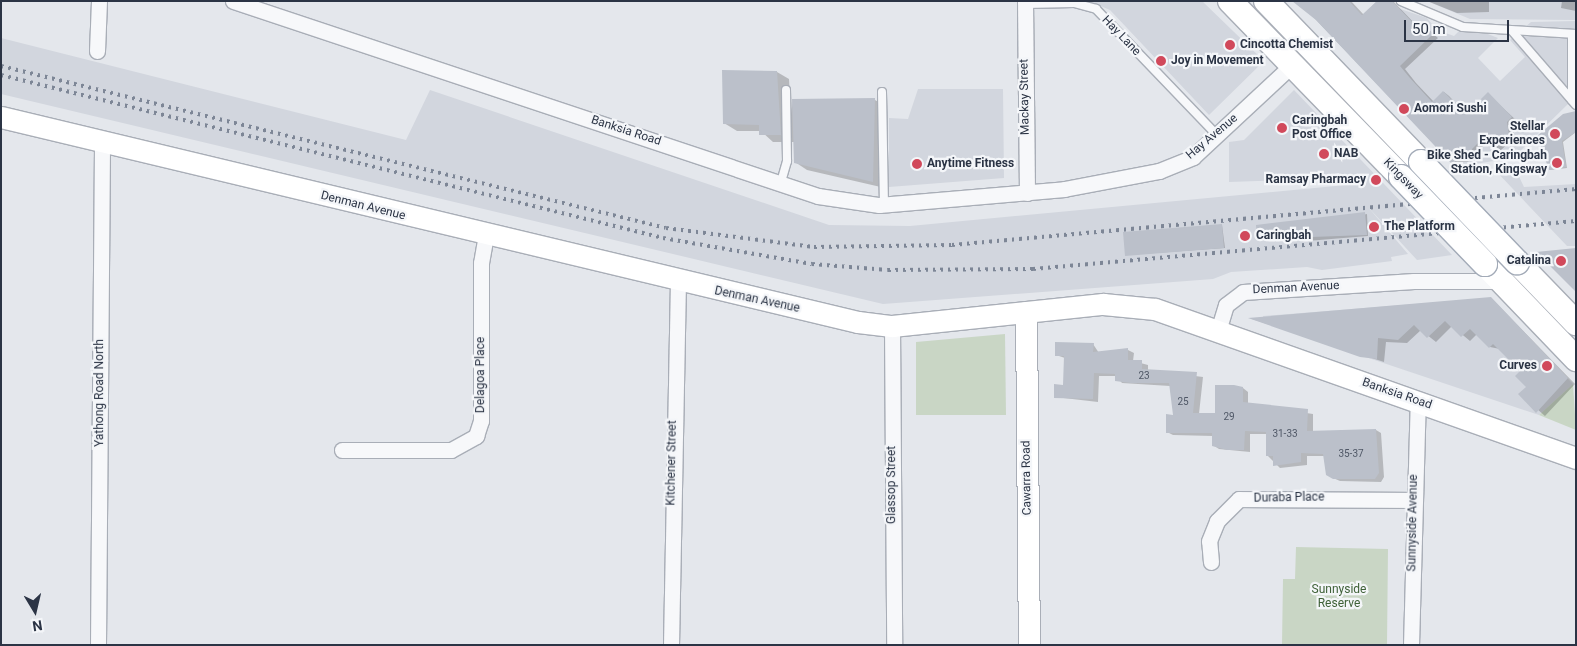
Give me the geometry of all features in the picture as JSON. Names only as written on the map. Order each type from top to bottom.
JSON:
[{"type":"main road","name":"Kingsway","points":[[1230,1],[1576,359]]},
{"type":"main road","name":"Kingsway","points":[[1266,1],[1576,323]]},
{"type":"main road","points":[[1292,65],[1310,47]]},
{"type":"street","points":[[97,52],[99,1]]},
{"type":"street","name":"Banksia Road","points":[[233,1],[848,203],[884,204],[1027,193]]},
{"type":"street","name":"Mackay Street","points":[[1025,2],[1027,193]]},
{"type":"street","name":"Hay Avenue","points":[[1027,193],[1159,171],[1193,157],[1292,65]]},
{"type":"street","name":"Denman Avenue","points":[[1,118],[678,282],[892,326],[1026,312],[1130,305],[1218,331],[1226,305],[1242,292],[1414,281],[1502,281]]},
{"type":"street","name":"Yathong Road North","points":[[98,645],[102,142]]},
{"type":"street","name":"Delagoa Place","points":[[342,450],[451,450],[476,436],[481,421],[481,263],[486,236]]},
{"type":"street","name":"Kitchener Street","points":[[670,645],[678,282]]},
{"type":"street","name":"Cawarra Road","points":[[1026,312],[1028,645]]},
{"type":"street","name":"Glassop Street","points":[[892,326],[894,645]]},
{"type":"street","name":"Banksia Road","points":[[1218,331],[1576,458]]},
{"type":"street","name":"Sunnyside Avenue","points":[[1411,645],[1413,500],[1418,401]]},
{"type":"street","name":"Duraba Place","points":[[1211,562],[1209,541],[1217,521],[1239,499],[1413,500]]},
{"type":"lane","points":[[1401,1],[1463,27],[1513,32],[1574,34],[1574,102]]},
{"type":"lane","name":"Hay Lane","points":[[1025,2],[1074,4],[1096,9],[1217,135]]},
{"type":"lane","points":[[1513,32],[1574,102]]},
{"type":"lane","points":[[781,182],[787,161],[786,90]]},
{"type":"lane","points":[[882,92],[884,204]]},
{"type":"shaded area","points":[[1089,1],[1202,1],[1264,61],[1209,115],[1110,10]]},
{"type":"shaded area","points":[[1377,1],[1427,18],[1437,30],[1454,36],[1465,25],[1498,38],[1478,58],[1500,81],[1525,57],[1510,40],[1531,22],[1576,21],[1576,112],[1568,104],[1513,158],[1455,167],[1321,25],[1351,3],[1362,15]]},
{"type":"shaded area","points":[[1427,1],[1576,1],[1576,20],[1470,19]]},
{"type":"shaded area","points":[[1,38],[406,140],[430,90],[829,225],[910,226],[1346,185],[1341,178],[1229,182],[1229,142],[1244,140],[1294,90],[1452,255],[1417,260],[1368,207],[1408,254],[1391,257],[1392,261],[1322,270],[1307,267],[1231,272],[1213,279],[883,304],[1,94]]},
{"type":"shaded area","points":[[918,89],[1003,89],[1004,178],[889,187],[889,118],[908,119]]},
{"type":"shaded area","points":[[1513,164],[1524,187],[1576,184],[1576,246],[1567,246],[1494,169]]},
{"type":"shaded area","points":[[1491,298],[1573,384],[1539,415],[1264,323],[1263,316]]},
{"type":"green space","points":[[1005,334],[1006,415],[916,415],[916,342]]},
{"type":"green space","points":[[1573,384],[1576,430],[1539,415]]},
{"type":"green space","name":"Sunnyside Reserve","points":[[1296,547],[1388,549],[1387,645],[1282,644],[1283,579],[1295,579]]},
{"type":"building","points":[[1292,1],[1349,1],[1362,15],[1377,1],[1392,1],[1417,27],[1422,22],[1433,34],[1400,66],[1410,78],[1432,102],[1443,91],[1466,114],[1488,92],[1512,117],[1507,122],[1509,134],[1494,149],[1483,138],[1462,159],[1451,163],[1316,20]]},
{"type":"building","points":[[722,70],[777,71],[781,135],[759,135],[759,125],[723,124]]},
{"type":"building","points":[[875,98],[873,182],[794,163],[792,99]]},
{"type":"building","points":[[1576,111],[1576,132],[1562,141],[1566,167],[1549,170],[1537,136],[1563,114]]},
{"type":"building","points":[[1365,212],[1367,235],[1257,239],[1256,225]]},
{"type":"building","points":[[1222,224],[1224,248],[1125,256],[1123,232]]},
{"type":"building","name":"Catalina","points":[[1576,248],[1576,292],[1536,252]]},
{"type":"building","points":[[1491,297],[1568,378],[1536,413],[1518,394],[1526,387],[1515,376],[1520,371],[1493,344],[1489,348],[1470,329],[1461,337],[1445,321],[1427,338],[1414,325],[1398,340],[1378,338],[1377,359],[1360,357],[1248,318]]},
{"type":"building","points":[[1055,342],[1094,343],[1093,352],[1128,348],[1128,360],[1142,360],[1142,369],[1197,372],[1193,413],[1215,413],[1215,385],[1234,385],[1243,387],[1243,402],[1308,409],[1307,431],[1376,429],[1379,473],[1375,479],[1333,479],[1326,475],[1323,454],[1301,453],[1301,462],[1273,466],[1273,456],[1266,456],[1266,432],[1245,431],[1244,450],[1227,450],[1212,446],[1212,433],[1166,433],[1166,414],[1173,415],[1169,383],[1115,381],[1115,374],[1094,373],[1093,399],[1054,398],[1054,384],[1063,385],[1064,356],[1055,356]]},
{"type":"railway","points":[[1,66],[666,228],[814,247],[952,245],[1576,189]]},
{"type":"railway","points":[[1,75],[663,238],[812,264],[888,270],[1033,269],[1576,221]]},
{"type":"place","name":"Cincotta Chemist","points":[[1230,45]]},
{"type":"place","name":"Joy in Movement","points":[[1161,61]]},
{"type":"place","name":"Aomori Sushi","points":[[1404,109]]},
{"type":"place","name":"Caringbah Post Office","points":[[1282,128]]},
{"type":"place","name":"Stellar Experiences","points":[[1555,134]]},
{"type":"place","name":"NAB","points":[[1324,154]]},
{"type":"place","name":"Bike Shed - Caringbah Station, Kingsway","points":[[1557,163]]},
{"type":"place","name":"Anytime Fitness","points":[[917,164]]},
{"type":"place","name":"Ramsay Pharmacy","points":[[1376,180]]},
{"type":"place","name":"The Platform","points":[[1374,227]]},
{"type":"place","name":"Caringbah","points":[[1245,236]]},
{"type":"place","name":"Catalina","points":[[1561,261]]},
{"type":"place","name":"Curves","points":[[1547,366]]}]
